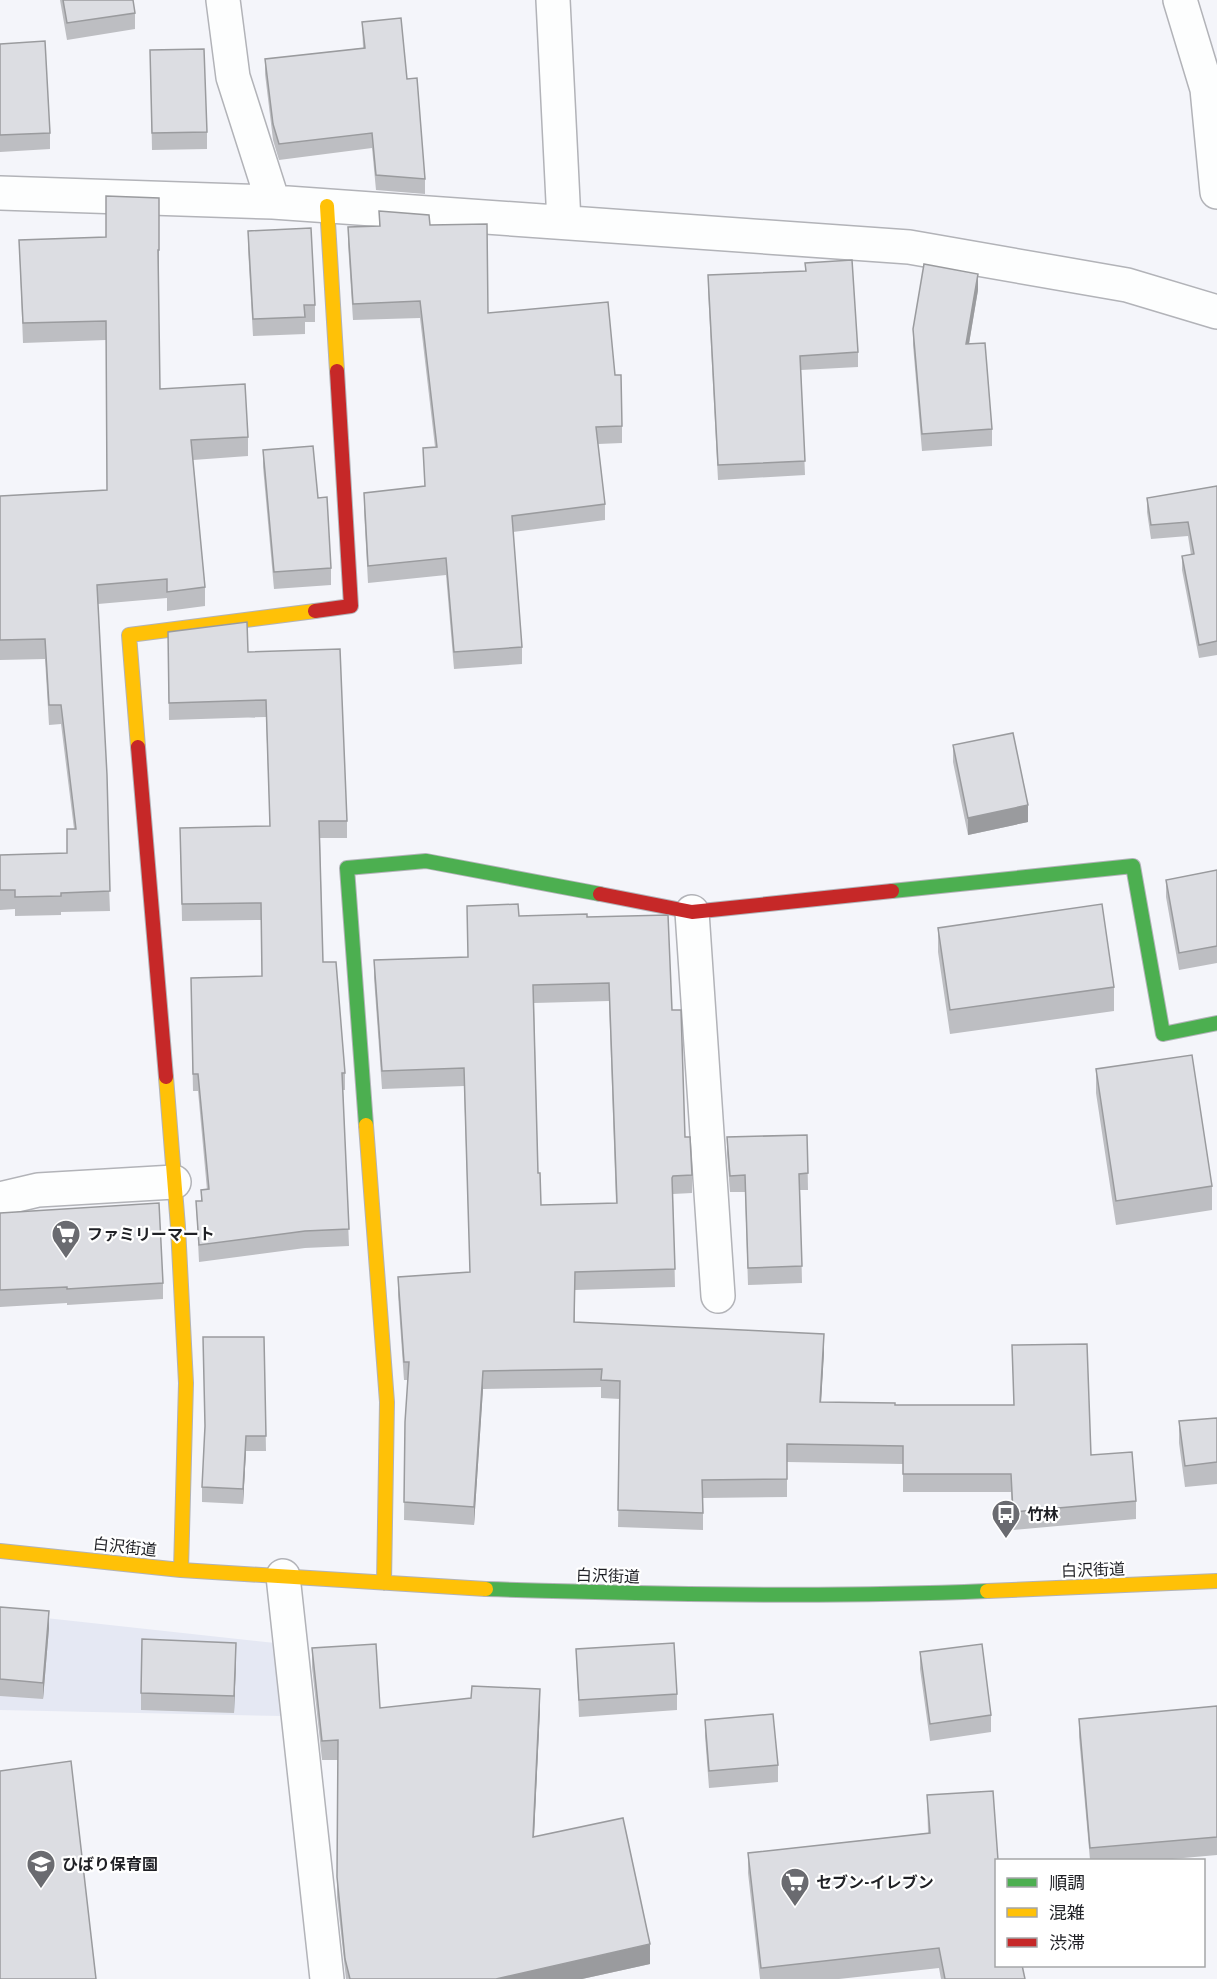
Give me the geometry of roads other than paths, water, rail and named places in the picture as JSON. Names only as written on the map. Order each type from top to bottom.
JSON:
[{"type":"street","points":[[223,0],[233,77],[273,202]]},
{"type":"street","points":[[554,0],[564,222]]},
{"type":"street","points":[[1180,0],[1207,89],[1217,192]]},
{"type":"street","points":[[0,193],[273,202],[909,247],[1127,285],[1217,312]]},
{"type":"street","points":[[181,1570],[186,1383],[174,1182],[129,635],[351,606],[327,206]]},
{"type":"street","points":[[384,1583],[387,1401],[347,868],[426,861],[692,912],[1133,866],[1163,1034],[1217,1023]]},
{"type":"street","points":[[692,912],[718,1296]]},
{"type":"street","points":[[0,1199],[38,1190],[174,1182]]},
{"type":"street","name":"白沢街道","points":[[0,1551],[181,1570],[477,1589],[673,1594],[933,1593],[1217,1581]]},
{"type":"street","points":[[283,1576],[327,1979]]},
{"type":"place","name":"ファミリーマート","points":[[66,1260]]},
{"type":"place","name":"竹林","points":[[1006,1540]]},
{"type":"place","name":"ひばり保育園","points":[[41,1890]]},
{"type":"place","name":"セブン-イレブン","points":[[795,1908]]}]
